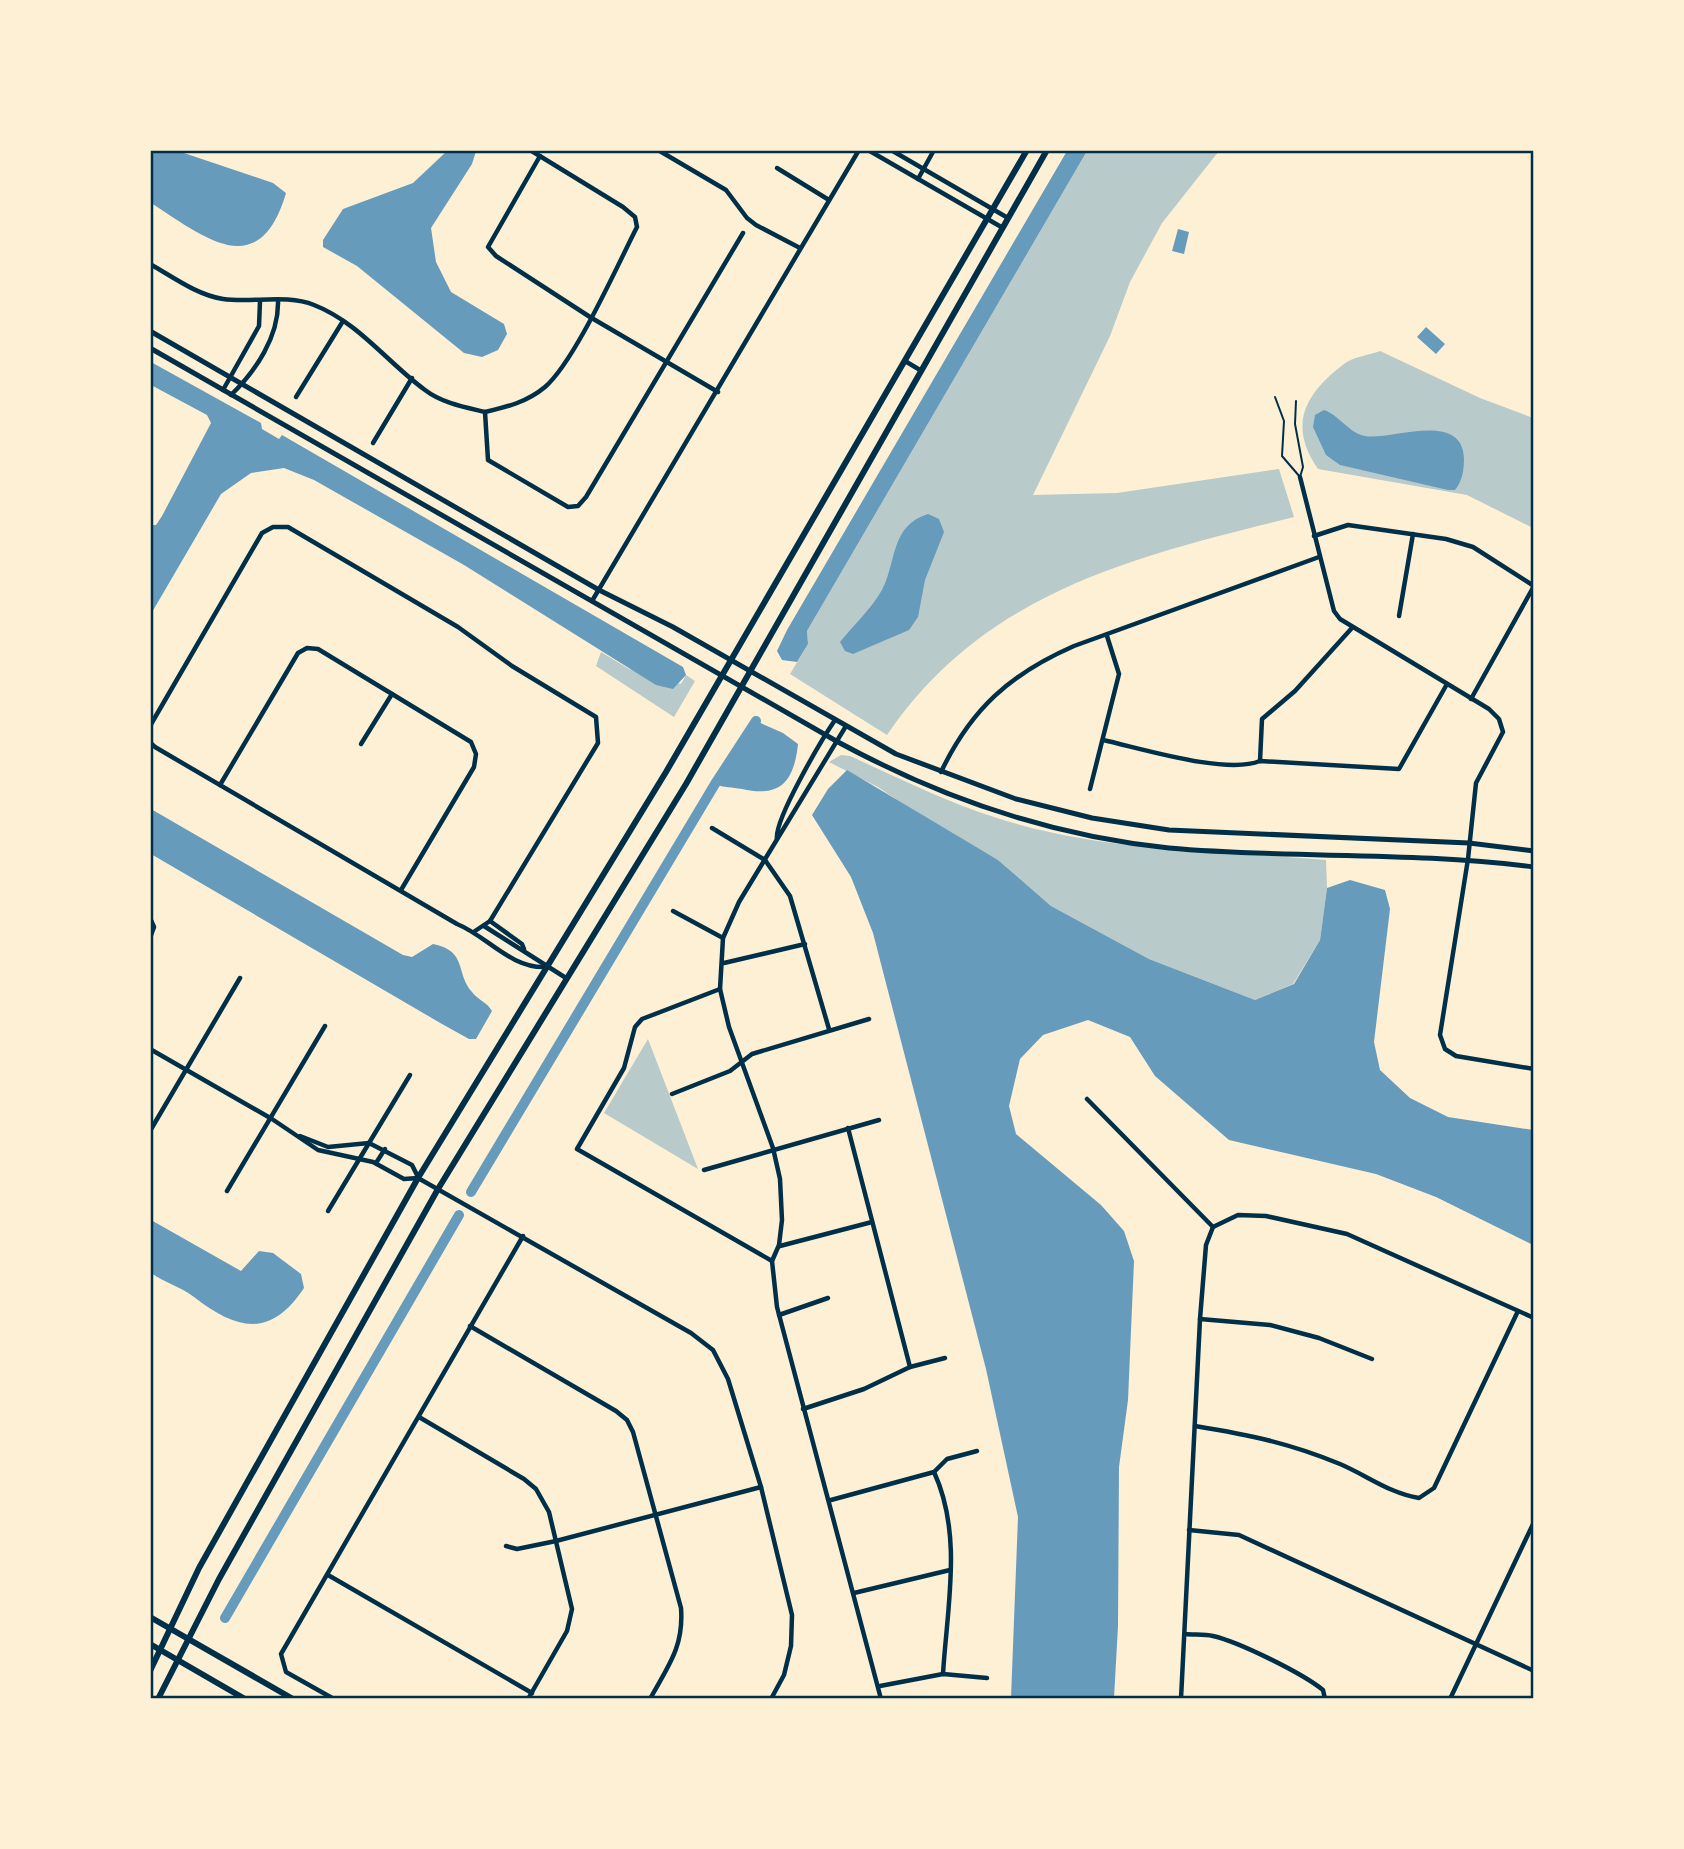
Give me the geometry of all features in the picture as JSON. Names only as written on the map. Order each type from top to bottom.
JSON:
[{"type":"main road","points":[[150,1671],[162,1651],[169,1628],[199,1568],[418,1178],[722,675],[1027,150]]},
{"type":"main road","points":[[158,1699],[219,1579],[438,1189],[751,671],[1047,150]]},
{"type":"main road","points":[[150,1617],[293,1699]]},
{"type":"main road","points":[[150,1644],[245,1699]]},
{"type":"street","points":[[150,264],[192,289],[221,299],[298,301],[315,305],[343,321],[425,391],[452,404],[485,412],[513,405],[546,386],[590,317],[637,227],[635,217],[530,150]]},
{"type":"street","points":[[658,150],[726,190],[747,218],[756,225],[800,248]]},
{"type":"street","points":[[591,602],[718,392],[859,150]]},
{"type":"street","points":[[868,150],[1003,228]]},
{"type":"street","points":[[891,150],[1008,218]]},
{"type":"street","points":[[918,179],[934,150]]},
{"type":"street","points":[[540,156],[488,247],[496,256],[590,317],[718,392]]},
{"type":"street","points":[[777,168],[830,200]]},
{"type":"street","points":[[485,412],[488,460],[568,507],[578,506],[743,233]]},
{"type":"street","points":[[231,394],[242,384],[276,329],[278,301]]},
{"type":"street","points":[[223,390],[259,326],[260,302]]},
{"type":"street","points":[[296,397],[343,321]]},
{"type":"street","points":[[150,331],[599,590],[731,659],[897,754],[942,772],[1016,799],[1092,818],[1169,830],[1469,843],[1534,852]]},
{"type":"street","points":[[150,348],[838,742],[889,770],[940,791],[1011,816],[1089,835],[1174,848],[1468,859],[1534,867]]},
{"type":"street","points":[[905,361],[920,370]]},
{"type":"street","points":[[373,443],[412,378]]},
{"type":"street","points":[[1300,477],[1334,611],[1351,629],[1494,712],[1503,732],[1476,783],[1468,859],[1440,1035],[1445,1049],[1456,1056],[1534,1069]]},
{"type":"street","points":[[1314,536],[1348,525],[1413,534],[1474,547],[1534,586],[1471,699]]},
{"type":"street","points":[[150,726],[262,533],[273,527],[288,527],[458,627],[512,666],[596,717],[599,726],[598,743],[490,921],[475,931]]},
{"type":"street","points":[[1399,616],[1413,534]]},
{"type":"street","points":[[942,772],[955,743],[982,706],[1037,663],[1319,557]]},
{"type":"street","points":[[1260,761],[1262,719],[1295,691],[1351,629]]},
{"type":"street","points":[[1090,789],[1119,674],[1107,636]]},
{"type":"street","points":[[220,785],[298,653],[307,648],[318,649],[471,742],[476,754],[474,767],[401,890]]},
{"type":"street","points":[[1103,740],[1222,764],[1250,765],[1260,761],[1399,769],[1447,684]]},
{"type":"street","points":[[361,744],[392,694]]},
{"type":"street","points":[[777,840],[776,832],[790,797],[835,720]]},
{"type":"street","points":[[846,726],[738,902],[723,938],[724,963],[720,989],[729,1027],[744,1062],[773,1148],[780,1179],[782,1220],[779,1246],[772,1261],[779,1315],[803,1409],[831,1500],[880,1686],[881,1699]]},
{"type":"street","points":[[150,741],[155,747],[457,924],[475,931],[483,941],[531,968],[545,967]]},
{"type":"street","points":[[712,828],[765,860],[790,896],[829,1029]]},
{"type":"street","points":[[673,911],[723,938]]},
{"type":"street","points":[[150,938],[152,921]]},
{"type":"street","points":[[490,921],[522,944],[524,950]]},
{"type":"street","points":[[484,926],[566,978]]},
{"type":"street","points":[[724,963],[805,943]]},
{"type":"street","points":[[150,1131],[240,978]]},
{"type":"street","points":[[720,989],[642,1018],[635,1027],[624,1068],[577,1149],[772,1261]]},
{"type":"street","points":[[672,1094],[730,1071],[752,1055],[829,1029],[869,1019]]},
{"type":"street","points":[[228,1191],[325,1026]]},
{"type":"street","points":[[150,1049],[272,1119],[318,1150],[376,1163],[404,1179],[418,1178],[691,1333],[713,1350],[728,1379],[761,1487],[792,1615],[791,1646],[784,1675],[771,1699]]},
{"type":"street","points":[[328,1211],[410,1075]]},
{"type":"street","points":[[1087,1099],[1213,1227]]},
{"type":"street","points":[[704,1170],[773,1148],[879,1120]]},
{"type":"street","points":[[848,1128],[910,1367]]},
{"type":"street","points":[[299,1136],[328,1147],[369,1143],[412,1165],[418,1178]]},
{"type":"street","points":[[376,1163],[385,1149]]},
{"type":"street","points":[[1181,1699],[1200,1319],[1206,1245],[1213,1227],[1238,1215],[1266,1216],[1347,1234],[1534,1318]]},
{"type":"street","points":[[779,1246],[872,1222]]},
{"type":"street","points":[[334,1699],[286,1672],[281,1654],[523,1236]]},
{"type":"street","points":[[779,1315],[828,1298]]},
{"type":"street","points":[[1195,1426],[1272,1439],[1343,1465],[1398,1495],[1419,1498],[1434,1488],[1518,1311]]},
{"type":"street","points":[[1200,1319],[1270,1325],[1319,1338],[1372,1359]]},
{"type":"street","points":[[470,1326],[627,1420],[656,1513],[681,1608],[683,1631],[677,1651],[649,1699]]},
{"type":"street","points":[[803,1409],[864,1389],[910,1367],[945,1358]]},
{"type":"street","points":[[328,1575],[530,1696],[567,1631],[572,1609],[550,1512],[536,1489],[524,1479],[419,1417]]},
{"type":"street","points":[[831,1500],[934,1472],[947,1459],[978,1451]]},
{"type":"street","points":[[934,1472],[949,1514],[950,1570],[943,1674]]},
{"type":"street","points":[[506,1546],[517,1549],[556,1541],[761,1487]]},
{"type":"street","points":[[1450,1699],[1534,1522]]},
{"type":"street","points":[[1189,1531],[1239,1535],[1534,1671]]},
{"type":"street","points":[[854,1593],[950,1570]]},
{"type":"street","points":[[1185,1634],[1213,1636],[1261,1657],[1313,1682],[1323,1690],[1325,1699]]},
{"type":"street","points":[[880,1686],[943,1674],[987,1678]]},
{"type":"lane","points":[[1275,397],[1284,421],[1282,456],[1300,477]]},
{"type":"lane","points":[[1296,401],[1295,424],[1303,467],[1300,477]]},
{"type":"shaded area","points":[[1087,151],[1219,151],[1162,223],[1130,282],[1110,336],[1033,495],[1117,493],[1279,469],[1294,517],[1121,566],[1067,587],[1017,613],[969,646],[926,686],[887,735],[790,674],[808,644],[807,631]]},
{"type":"shaded area","points":[[1380,351],[1480,398],[1533,418],[1533,528],[1467,495],[1318,469],[1309,453],[1302,425],[1310,399],[1330,375],[1344,364]]},
{"type":"shaded area","points":[[601,652],[629,669],[681,684],[686,675],[695,681],[674,717],[596,666]]},
{"type":"shaded area","points":[[841,755],[850,756],[959,805],[997,818],[1078,838],[1160,848],[1326,860],[1327,888],[1320,940],[1293,984],[1255,1000],[1149,959],[1051,906],[998,860],[918,814],[878,787],[829,762]]},
{"type":"shaded area","points":[[648,1039],[698,1169],[604,1113]]},
{"type":"water","points":[[150,151],[178,151],[273,183],[286,193],[275,221],[261,238],[245,245],[228,245],[209,239],[151,203]]},
{"type":"water","points":[[447,151],[476,151],[472,164],[431,228],[436,262],[451,292],[504,324],[507,334],[498,350],[482,357],[464,353],[357,266],[323,247],[323,240],[343,209],[413,183]]},
{"type":"water","points":[[1067,151],[1087,151],[807,631],[808,644],[797,662],[782,660],[777,651],[787,630]]},
{"type":"water","points":[[1178,229],[1189,232],[1184,254],[1172,251]]},
{"type":"water","points":[[1426,327],[1445,344],[1436,354],[1417,337]]},
{"type":"water","points":[[151,362],[261,423],[262,429],[279,439],[282,435],[683,667],[686,675],[673,689],[656,685],[464,565],[314,480],[284,468],[251,473],[221,494],[151,614],[151,525],[156,525],[162,516],[211,423],[207,415],[151,385]]},
{"type":"water","points":[[1324,410],[1365,436],[1423,431],[1439,431],[1451,435],[1460,444],[1464,459],[1463,472],[1455,490],[1340,465],[1326,455],[1313,427],[1315,415]]},
{"type":"water","points":[[928,514],[939,519],[944,532],[925,580],[918,617],[909,630],[853,654],[845,651],[840,642],[882,590],[901,536],[907,527]]},
{"type":"water","points":[[756,721],[783,733],[798,744],[789,777],[783,784],[767,791],[715,784]]},
{"type":"water","points":[[847,770],[998,860],[1051,906],[1149,959],[1255,1000],[1294,984],[1320,940],[1327,888],[1350,880],[1385,890],[1390,909],[1374,1042],[1380,1070],[1410,1098],[1448,1117],[1533,1130],[1533,1245],[1436,1197],[1376,1174],[1229,1140],[1155,1076],[1130,1037],[1088,1020],[1043,1035],[1020,1059],[1009,1106],[1016,1134],[1101,1205],[1124,1231],[1134,1261],[1128,1400],[1119,1467],[1118,1626],[1114,1698],[1011,1698],[1018,1517],[986,1369],[873,933],[851,877],[812,815],[828,789]]},
{"type":"water","points":[[151,809],[403,955],[412,957],[433,944],[444,947],[456,957],[474,995],[492,1011],[476,1039],[469,1039],[442,1024],[151,854]]},
{"type":"water","points":[[151,1220],[241,1271],[259,1251],[273,1253],[301,1274],[304,1288],[279,1316],[266,1322],[252,1324],[225,1317],[184,1290],[151,1273]]},
{"type":"waterway","points":[[471,1192],[715,784],[756,721]]},
{"type":"waterway","points":[[225,1618],[459,1215]]}]
